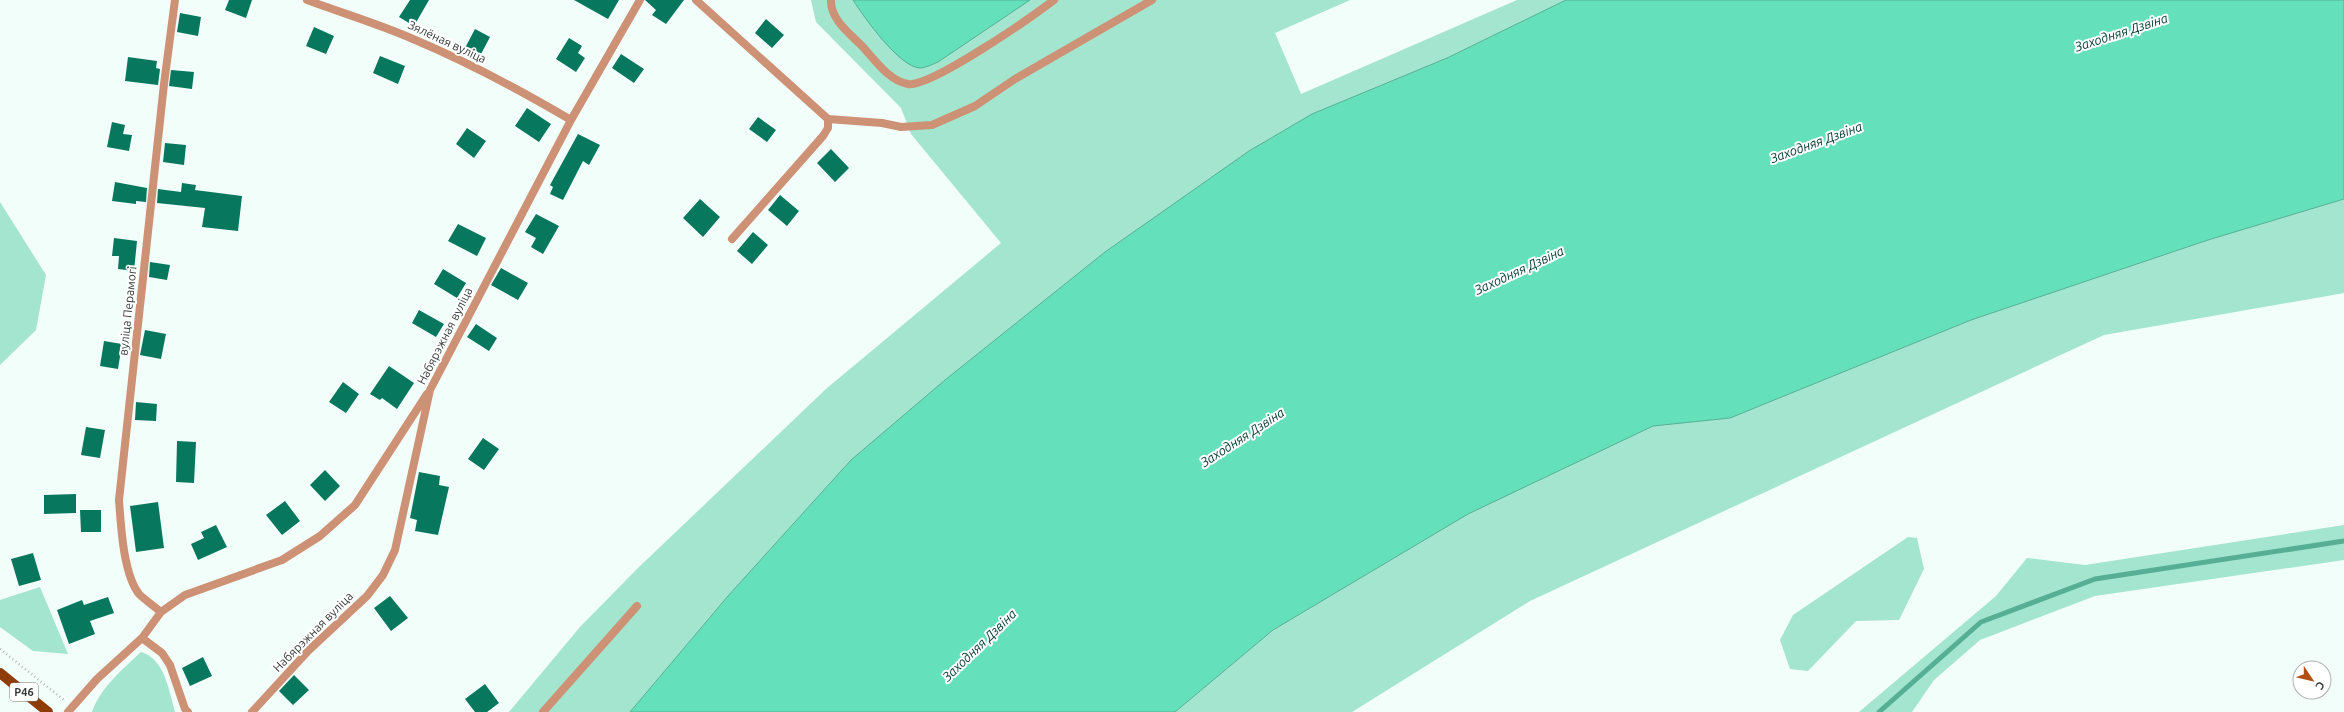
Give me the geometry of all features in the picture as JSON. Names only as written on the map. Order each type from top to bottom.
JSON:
[{"type":"main road","name":"Р46","points":[[0,673],[48,712]]},
{"type":"street","name":"вуліца Перамогі","points":[[161,612],[139,594],[131,578],[121,532],[119,500],[164,84],[175,0]]},
{"type":"street","name":"Зялёная вуліца","points":[[307,0],[436,49],[518,89],[571,120]]},
{"type":"street","name":"Набярэжная вуліца","points":[[252,712],[308,651],[367,596],[383,575],[395,550],[430,390],[571,120],[640,0]]},
{"type":"street","points":[[696,0],[828,119],[882,123],[901,127],[932,125],[975,106],[1015,79],[1152,0]]},
{"type":"street","points":[[831,0],[834,15],[842,26],[892,77],[910,84],[922,83],[946,72],[1054,0]]},
{"type":"street","points":[[732,239],[824,136],[828,128],[828,119]]},
{"type":"street","points":[[70,709],[97,679],[142,638],[161,612],[185,595],[282,560],[320,536],[355,505],[430,390]]},
{"type":"street","points":[[543,712],[638,606]]},
{"type":"street","points":[[142,638],[162,653],[170,665],[185,709],[188,712]]},
{"type":"path","points":[[0,649],[70,709]]},
{"type":"shaded area","points":[[811,0],[1350,0],[1275,33],[1301,94],[1517,0],[1566,0],[1447,58],[1312,114],[1249,151],[1105,252],[945,380],[851,460],[728,596],[630,712],[509,712],[580,627],[639,567],[826,389],[1001,243],[911,134],[901,108],[816,22]]},
{"type":"shaded area","points":[[2344,199],[2344,293],[2104,335],[1530,601],[1352,712],[1175,712],[1273,630],[1468,514],[1653,425],[1730,418],[1971,320],[2208,240]]},
{"type":"shaded area","points":[[0,202],[46,275],[36,330],[0,365]]},
{"type":"shaded area","points":[[2344,525],[2344,560],[2095,596],[1980,640],[1934,680],[1912,712],[1859,712],[1996,596],[2027,558],[2085,565]]},
{"type":"shaded area","points":[[1908,537],[1917,538],[1924,569],[1899,620],[1856,621],[1808,671],[1790,669],[1780,640],[1793,615]]},
{"type":"shaded area","points":[[40,587],[68,654],[33,651],[0,627],[0,600]]},
{"type":"shaded area","points":[[141,652],[156,661],[161,669],[168,686],[175,712],[92,712],[106,687]]},
{"type":"water","points":[[853,0],[1030,0],[938,62],[927,67],[920,68],[902,59],[892,51],[873,29]]},
{"type":"water","name":"Заходняя Дзвіна","points":[[1566,0],[2344,0],[2344,199],[2208,240],[1971,320],[1730,418],[1653,426],[1468,514],[1273,630],[1175,712],[630,712],[728,596],[851,460],[945,380],[1105,252],[1249,151],[1312,114],[1447,58]]},
{"type":"building","points":[[229,0],[252,0],[246,18],[225,10]]},
{"type":"building","points":[[410,0],[429,0],[414,26],[399,17]]},
{"type":"building","points":[[574,0],[619,0],[608,19]]},
{"type":"building","points":[[645,0],[684,0],[666,24],[652,15],[656,10]]},
{"type":"building","points":[[180,13],[201,17],[198,36],[177,32]]},
{"type":"building","points":[[766,19],[784,35],[772,48],[755,33]]},
{"type":"building","points":[[314,27],[334,36],[326,54],[306,46]]},
{"type":"building","points":[[475,29],[490,37],[480,56],[465,48]]},
{"type":"building","points":[[569,38],[582,46],[578,53],[585,58],[576,72],[556,59]]},
{"type":"building","points":[[621,54],[644,69],[634,83],[612,68]]},
{"type":"building","points":[[380,56],[405,66],[398,84],[373,73]]},
{"type":"building","points":[[128,57],[157,61],[156,68],[160,69],[158,85],[125,81]]},
{"type":"building","points":[[171,70],[194,72],[192,89],[169,86]]},
{"type":"building","points":[[527,108],[551,124],[539,142],[515,126]]},
{"type":"building","points":[[758,117],[776,130],[767,142],[749,129]]},
{"type":"building","points":[[112,122],[125,125],[123,134],[132,135],[129,151],[107,147]]},
{"type":"building","points":[[467,128],[486,141],[474,158],[456,144]]},
{"type":"building","points":[[578,134],[600,145],[589,165],[583,161],[563,200],[550,194],[553,187],[550,185]]},
{"type":"building","points":[[165,143],[186,145],[184,165],[163,162]]},
{"type":"building","points":[[831,149],[849,168],[835,182],[817,163]]},
{"type":"building","points":[[115,182],[147,188],[146,202],[136,201],[136,204],[112,201]]},
{"type":"building","points":[[182,183],[196,185],[195,190],[242,196],[238,231],[202,227],[205,208],[157,203],[158,189],[181,192]]},
{"type":"building","points":[[780,195],[799,211],[787,226],[768,210]]},
{"type":"building","points":[[700,199],[720,217],[703,237],[683,218]]},
{"type":"building","points":[[536,214],[559,226],[543,254],[531,247],[536,238],[525,232]]},
{"type":"building","points":[[458,224],[486,238],[477,256],[448,241]]},
{"type":"building","points":[[753,232],[768,245],[752,264],[737,251]]},
{"type":"building","points":[[114,238],[137,241],[134,271],[118,269],[119,256],[112,256]]},
{"type":"building","points":[[150,262],[170,265],[167,280],[149,277]]},
{"type":"building","points":[[501,268],[528,283],[518,300],[491,285]]},
{"type":"building","points":[[443,269],[466,283],[457,298],[434,284]]},
{"type":"building","points":[[419,310],[444,324],[436,337],[412,323]]},
{"type":"building","points":[[476,324],[497,338],[489,351],[467,337]]},
{"type":"building","points":[[145,330],[166,334],[161,359],[140,355]]},
{"type":"building","points":[[104,341],[122,344],[118,369],[100,366]]},
{"type":"building","points":[[389,366],[414,383],[397,409],[382,398],[380,400],[370,394]]},
{"type":"building","points":[[343,382],[359,394],[346,413],[329,402]]},
{"type":"building","points":[[136,402],[157,404],[156,421],[135,420]]},
{"type":"building","points":[[86,427],[105,430],[100,458],[81,455]]},
{"type":"building","points":[[483,438],[499,449],[484,470],[468,459]]},
{"type":"building","points":[[177,441],[196,442],[194,483],[176,482]]},
{"type":"building","points":[[325,470],[340,486],[325,501],[310,485]]},
{"type":"building","points":[[419,472],[440,476],[439,485],[449,487],[438,535],[415,531],[417,520],[410,518]]},
{"type":"building","points":[[76,494],[76,513],[44,514],[44,495]]},
{"type":"building","points":[[285,501],[300,521],[282,535],[266,515]]},
{"type":"building","points":[[158,502],[164,548],[136,552],[130,506]]},
{"type":"building","points":[[80,510],[101,510],[101,532],[81,532]]},
{"type":"building","points":[[216,525],[227,547],[198,560],[191,544],[204,538],[201,532]]},
{"type":"building","points":[[33,553],[41,580],[19,586],[11,559]]},
{"type":"building","points":[[390,596],[408,618],[391,631],[374,608]]},
{"type":"building","points":[[108,597],[114,613],[90,621],[95,634],[69,644],[57,610],[82,600],[84,605]]},
{"type":"building","points":[[203,657],[212,676],[190,686],[182,668]]},
{"type":"building","points":[[294,675],[309,690],[293,705],[279,691]]},
{"type":"building","points":[[485,684],[499,703],[487,712],[475,712],[465,699]]},
{"type":"waterway","points":[[1879,712],[1981,622],[2095,579],[2344,541]]}]
